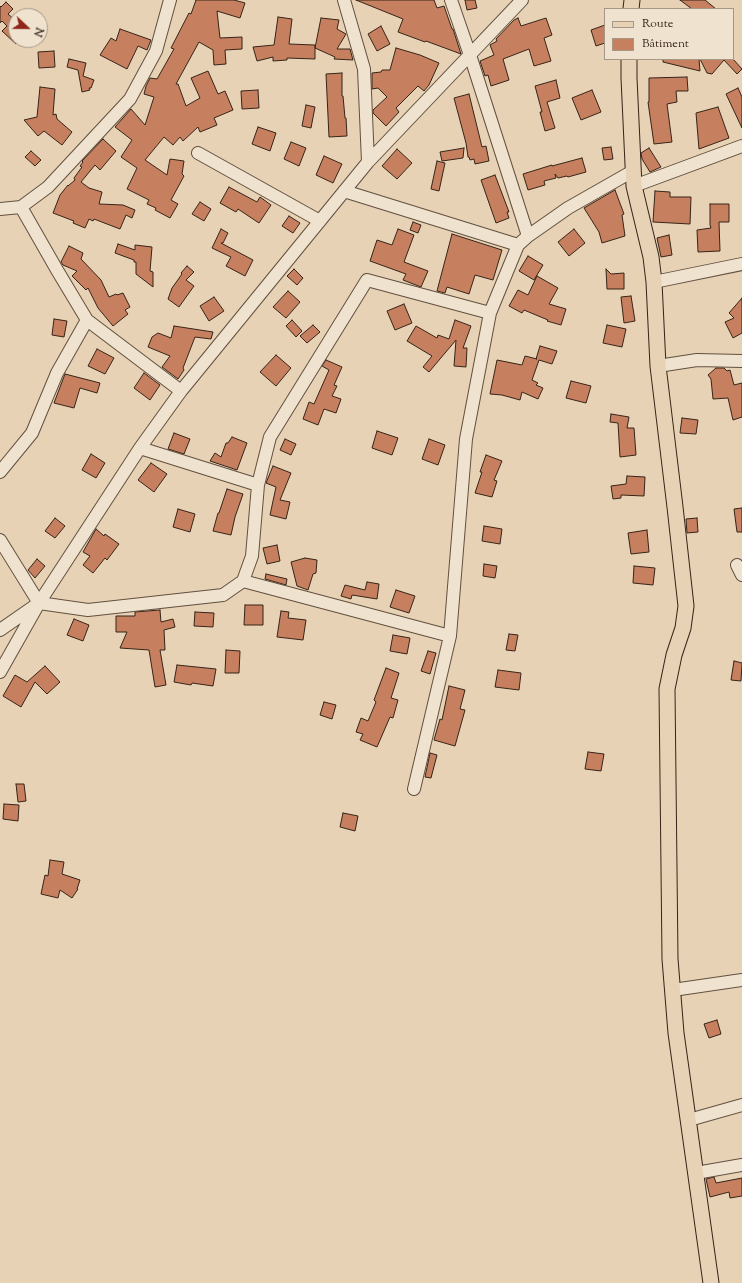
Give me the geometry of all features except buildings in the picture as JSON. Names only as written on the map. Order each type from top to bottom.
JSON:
[{"type":"main road","points":[[629,60],[634,179],[651,257],[654,282],[658,366],[686,606],[684,628],[674,656],[667,689],[670,959],[676,1033],[711,1283]]},
{"type":"street","points":[[0,209],[21,207],[48,187],[130,99],[156,51],[170,0]]},
{"type":"street","points":[[344,0],[364,70],[368,162]]},
{"type":"street","points":[[450,0],[470,55],[528,236]]},
{"type":"street","points":[[0,672],[39,603],[140,448],[181,391],[368,162],[522,0]]},
{"type":"street","points":[[414,789],[450,636],[466,439],[490,313],[518,245],[528,236],[568,208],[634,179],[742,146]]},
{"type":"street","points":[[198,153],[320,221]]},
{"type":"street","points":[[344,191],[518,245]]},
{"type":"street","points":[[21,207],[88,320],[181,391]]},
{"type":"street","points":[[654,282],[742,264]]},
{"type":"street","points":[[0,630],[39,603],[88,610],[223,594],[243,581],[252,556],[258,484],[270,437],[367,280],[490,313]]},
{"type":"street","points":[[0,472],[32,433],[57,372],[88,320]]},
{"type":"street","points":[[658,366],[697,360],[742,360]]},
{"type":"street","points":[[140,448],[258,484]]},
{"type":"street","points":[[0,540],[39,603]]},
{"type":"street","points":[[243,581],[450,636]]},
{"type":"street","points":[[672,990],[742,980]]},
{"type":"street","points":[[689,1120],[742,1105]]},
{"type":"street","points":[[696,1173],[742,1165]]}]
